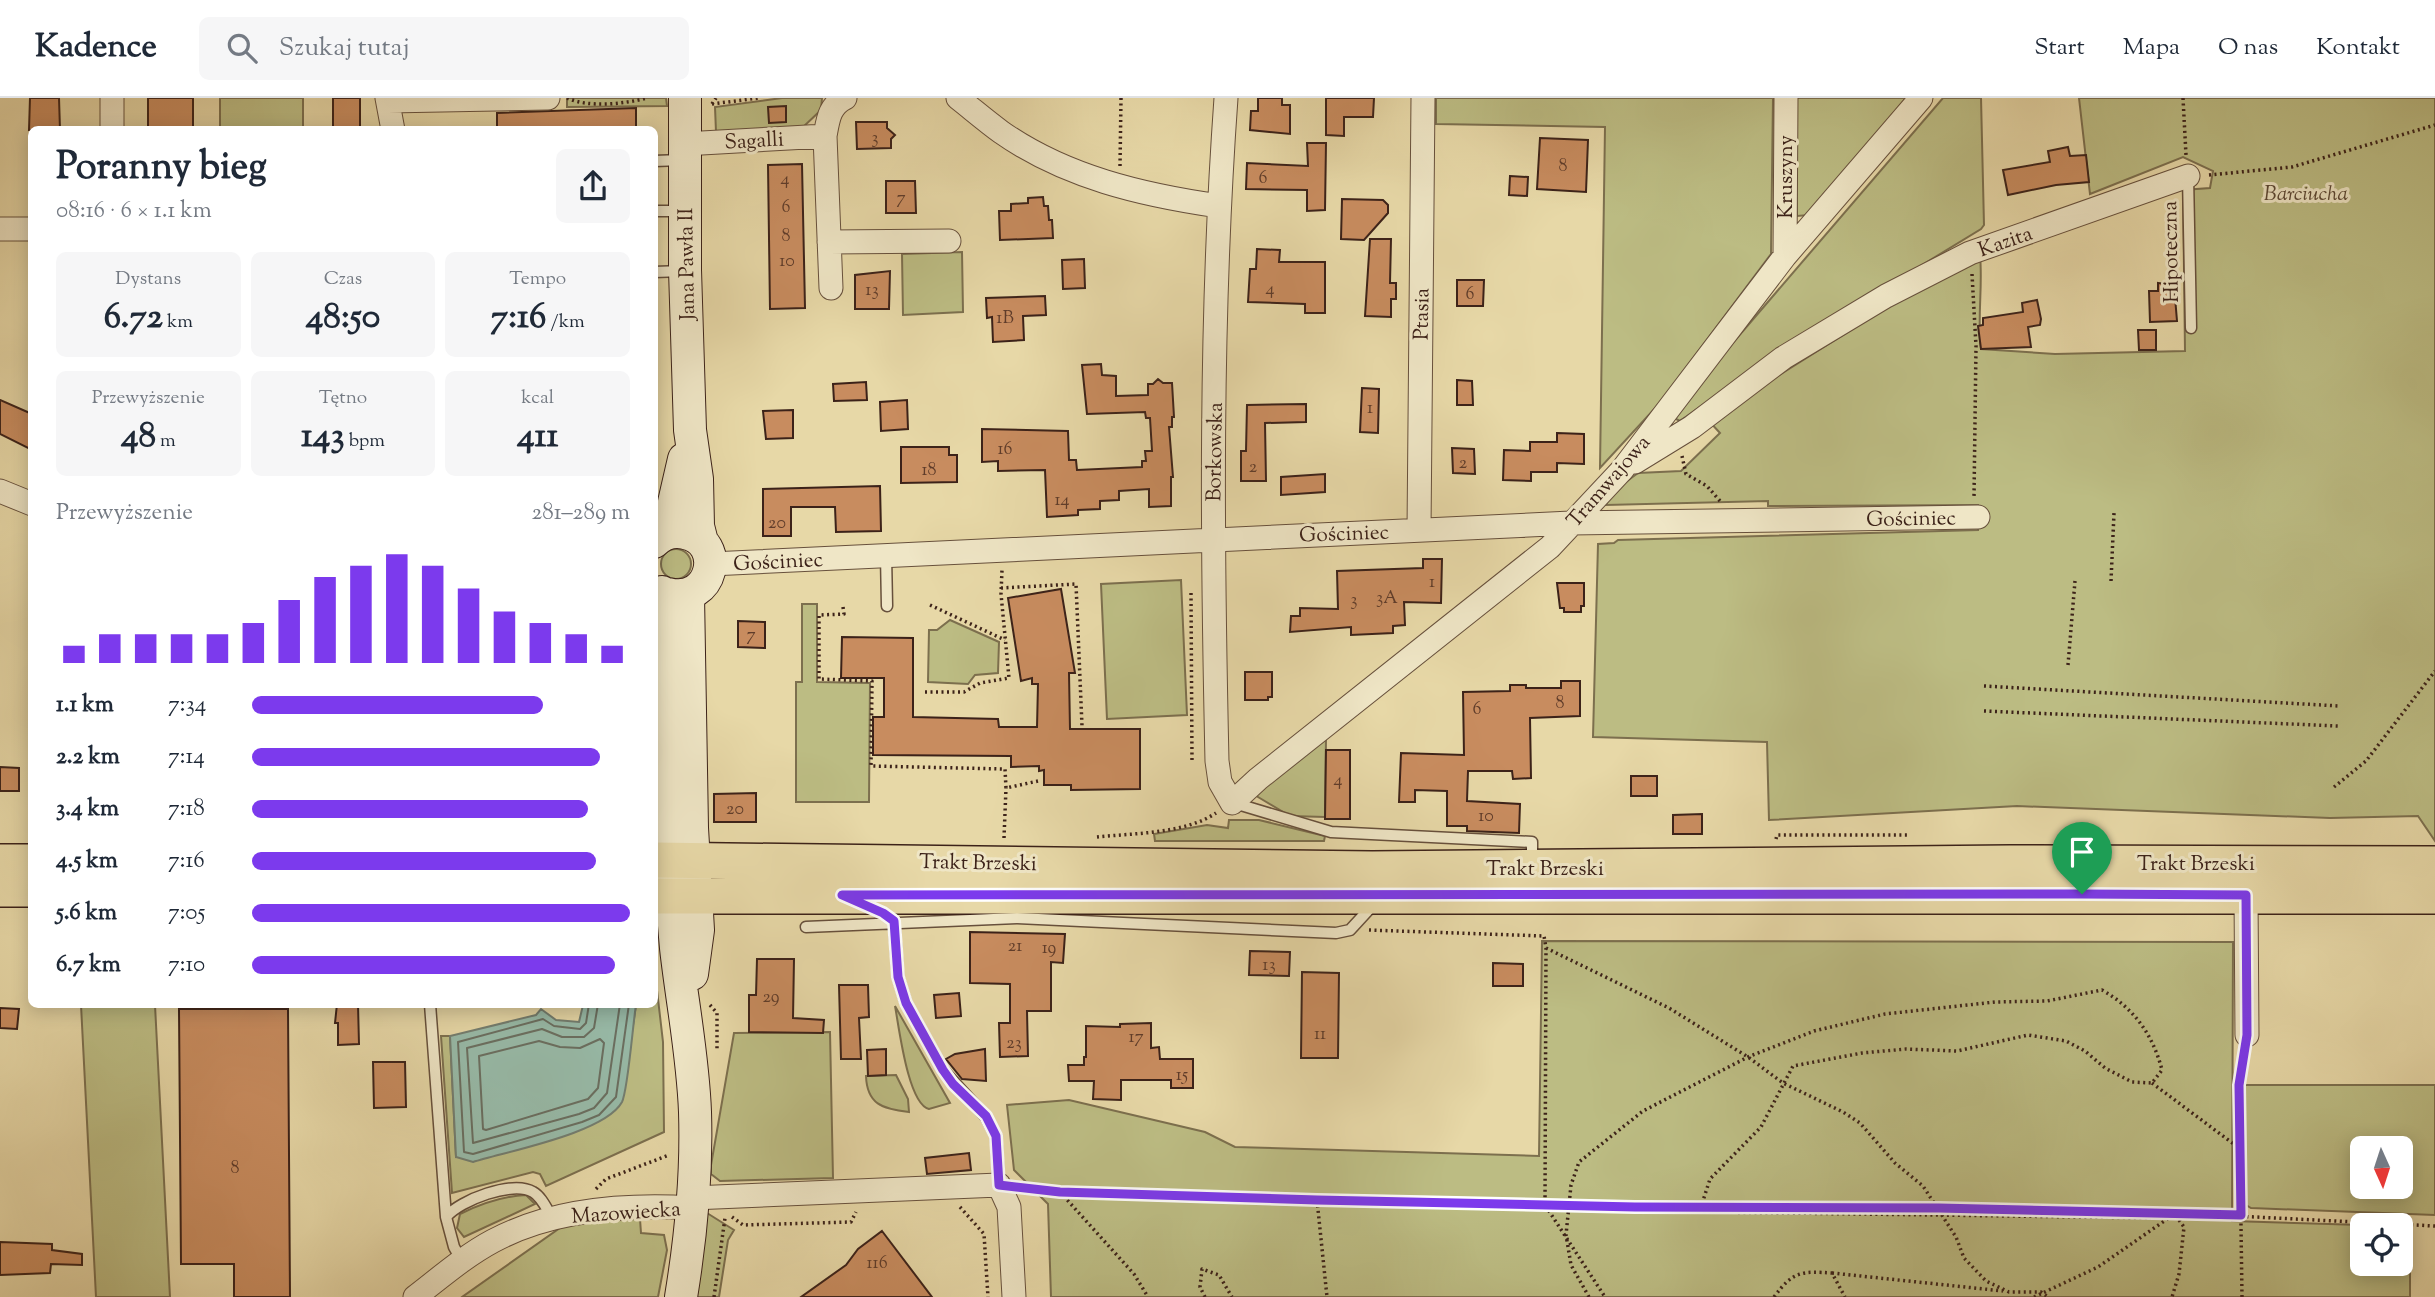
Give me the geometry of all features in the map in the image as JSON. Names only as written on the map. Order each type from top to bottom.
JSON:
[{"type":"main road","name":"Trakt Brzeski","points":[[673,860],[1532,869],[2037,863],[2435,864]]},
{"type":"main road","points":[[0,862],[28,862]]},
{"type":"main road","points":[[0,889],[28,889]]},
{"type":"main road","name":"Trakt Brzeski","points":[[675,895],[2435,896]]},
{"type":"street","points":[[112,98],[112,126]]},
{"type":"street","points":[[392,126],[387,99],[548,98]]},
{"type":"street","name":"Jana Pawła II","points":[[685,98],[674,155],[670,271],[697,478],[698,526],[707,553]]},
{"type":"street","points":[[831,288],[825,136],[829,113],[836,102],[845,98]]},
{"type":"street","points":[[958,98],[1002,133],[1069,169],[1159,197],[1219,206]]},
{"type":"street","name":"Borkowska","points":[[1226,98],[1219,206],[1213,539],[1217,761],[1220,782],[1232,803]]},
{"type":"street","name":"Ptasia","points":[[1419,530],[1423,98]]},
{"type":"street","name":"Kruszyny","points":[[1784,256],[1786,98]]},
{"type":"street","name":"Tramwajowa","points":[[1232,803],[1258,779],[1550,547],[1622,470],[1784,256],[1922,98]]},
{"type":"street","name":"Sagalli","points":[[674,155],[825,136]]},
{"type":"street","name":"Kazita","points":[[1622,470],[1677,436],[1783,358],[1886,296],[1970,253],[2188,176]]},
{"type":"street","points":[[0,229],[28,229]]},
{"type":"street","points":[[829,242],[948,240]]},
{"type":"street","name":"Jana Pawła II","points":[[661,537],[690,430]]},
{"type":"street","points":[[0,491],[28,503]]},
{"type":"street","name":"Gościniec","points":[[707,553],[886,555],[1571,523],[1976,511]]},
{"type":"street","points":[[661,537],[680,531],[692,534],[707,553],[703,585],[668,591],[665,608],[676,947],[685,1007],[694,1110],[692,1203],[681,1297]]},
{"type":"street","points":[[2246,895],[2247,1035]]},
{"type":"street","points":[[999,1185],[1009,1207],[1014,1297]]},
{"type":"street","name":"Mazowiecka","points":[[415,1297],[494,1240],[553,1219],[612,1209],[999,1185]]},
{"type":"lane","name":"Hipoteczna","points":[[2188,176],[2191,328]]},
{"type":"lane","points":[[886,555],[887,606]]},
{"type":"lane","points":[[1232,803],[1331,832],[1532,842],[1532,869]]},
{"type":"lane","points":[[842,895],[883,913],[894,921],[898,977],[906,1003],[943,1070],[953,1084],[986,1116],[996,1136],[999,1185]]},
{"type":"lane","points":[[806,927],[894,921],[1017,918],[1336,933],[1350,930],[1382,895]]},
{"type":"lane","points":[[430,1008],[446,1217],[451,1240],[462,1261]]},
{"type":"lane","points":[[446,1217],[465,1201],[518,1188],[529,1189],[537,1194],[553,1219]]},
{"type":"path","points":[[568,98],[579,103],[635,101],[647,98]]},
{"type":"path","points":[[716,98],[712,104],[759,98]]},
{"type":"path","points":[[1120,172],[1121,98]]},
{"type":"path","points":[[2183,98],[2188,176],[2255,173],[2292,167],[2435,125]]},
{"type":"path","points":[[1970,253],[1976,346],[1976,511]]},
{"type":"path","points":[[1677,436],[1686,474],[1707,486],[1721,502]]},
{"type":"path","points":[[2111,581],[2114,513]]},
{"type":"path","points":[[925,692],[964,692],[980,683],[1009,678],[1001,588],[1002,565]]},
{"type":"path","points":[[2068,665],[2075,581]]},
{"type":"path","points":[[1001,588],[1076,584],[1082,726]]},
{"type":"path","points":[[1191,588],[1192,761]]},
{"type":"path","points":[[930,605],[1005,640]]},
{"type":"path","points":[[843,607],[844,614],[819,615],[819,679],[872,681],[872,766],[1005,769],[1004,845]]},
{"type":"path","points":[[2333,787],[2366,761],[2435,671]]},
{"type":"path","points":[[1984,686],[2339,706]]},
{"type":"path","points":[[1984,711],[2338,726]]},
{"type":"path","points":[[1006,788],[1038,781]]},
{"type":"path","points":[[1350,930],[1544,936],[1545,1205],[1605,1297]]},
{"type":"path","points":[[1546,948],[1670,1008],[1748,1057],[1783,1083],[1860,1123],[1895,1163],[1923,1186],[1956,1237],[1964,1258],[1986,1281],[2009,1292]]},
{"type":"path","points":[[1589,1297],[1571,1265],[1566,1235],[1571,1185],[1579,1162],[1643,1111],[1748,1057],[1814,1031],[1885,1014],[1995,1002],[2047,1001],[2102,990],[2121,1000],[2139,1020],[2156,1048],[2162,1070],[2152,1083]]},
{"type":"path","points":[[1701,1206],[1710,1179],[1761,1128],[1793,1066],[1811,1060],[1906,1049],[1957,1051],[2028,1035],[2066,1041],[2085,1051],[2105,1068],[2132,1082],[2152,1083],[2239,1148]]},
{"type":"path","points":[[2242,1297],[2239,1085],[2247,1035]]},
{"type":"path","points":[[592,1193],[607,1179],[670,1155]]},
{"type":"path","points":[[999,1185],[1060,1192],[1317,1200],[2174,1213],[2435,1226]]},
{"type":"path","points":[[1060,1192],[1134,1273],[1148,1297]]},
{"type":"path","points":[[1317,1200],[1326,1297]]},
{"type":"path","points":[[1701,1206],[1709,1212],[1942,1213],[2156,1218],[2174,1213]]},
{"type":"path","points":[[952,1207],[961,1207],[984,1234],[988,1297]]},
{"type":"path","points":[[714,1297],[726,1212],[743,1225],[801,1225],[850,1222],[856,1210]]},
{"type":"path","points":[[2034,1297],[2098,1267],[2174,1213]]},
{"type":"path","points":[[2172,1297],[2179,1273],[2184,1227],[2174,1213]]},
{"type":"path","points":[[1205,1297],[1200,1287],[1202,1269],[1219,1275],[1232,1297]]},
{"type":"path","points":[[1774,1297],[1786,1281],[1804,1271],[2009,1292],[2041,1292],[2048,1297]]},
{"type":"path","points":[[1832,1273],[1846,1297]]},
{"type":"green space","points":[[220,98],[303,98],[303,126],[220,126]]},
{"type":"green space","points":[[567,98],[666,98],[667,106],[567,107]]},
{"type":"green space","points":[[782,98],[822,98],[821,110],[801,129],[716,132],[715,107]]},
{"type":"green space","points":[[1436,98],[1773,98],[1771,254],[1658,405],[1600,468],[1605,127],[1436,124]]},
{"type":"green space","points":[[1794,98],[1906,98],[1809,215],[1797,216]]},
{"type":"green space","points":[[1943,98],[1981,98],[1984,225],[1981,229],[1765,361],[1680,421],[1670,416]]},
{"type":"green space","name":"Barciucha","points":[[2079,98],[2435,98],[2435,841],[2418,816],[2330,818],[2017,806],[1769,820],[1767,742],[1593,737],[1598,544],[1614,543],[1618,540],[1978,530],[1978,505],[1768,506],[1768,501],[1606,505],[1611,493],[1638,473],[1681,471],[1720,433],[1708,420],[1951,267],[1980,255],[1981,349],[2055,354],[2185,351],[2183,190],[2210,188],[2213,171],[2183,157],[2090,194]]},
{"type":"green space","points":[[962,252],[963,312],[903,315],[902,254]]},
{"type":"green space","points":[[676,549],[682,550],[690,558],[690,570],[682,578],[676,579],[670,578],[662,570],[661,564],[662,558],[670,550]]},
{"type":"green space","points":[[1181,580],[1187,715],[1107,719],[1101,584]]},
{"type":"green space","points":[[802,604],[817,604],[817,682],[870,683],[869,802],[796,802],[796,682],[802,682]]},
{"type":"green space","points":[[950,620],[999,642],[998,673],[975,675],[968,684],[928,682],[929,630],[937,630]]},
{"type":"green space","points":[[1326,738],[1325,817],[1290,816],[1253,794]]},
{"type":"green space","points":[[1229,820],[1259,820],[1325,836],[1324,841],[1155,841],[1154,834],[1207,825],[1228,828]]},
{"type":"green space","points":[[1542,941],[2233,942],[2232,1221],[2350,1225],[2350,1276],[2410,1276],[2410,1297],[1051,1297],[1048,1204],[1014,1170],[1007,1105],[1069,1100],[1205,1132],[1235,1147],[1539,1156]]},
{"type":"green space","points":[[658,999],[663,1042],[664,1132],[546,1186],[540,1174],[533,1172],[452,1193],[441,1036],[450,1036],[456,1157],[622,1101],[636,1008],[658,1008]]},
{"type":"green space","points":[[895,1006],[950,1103],[929,1109],[915,1094],[906,1064]]},
{"type":"green space","points":[[81,1008],[155,1008],[170,1297],[96,1297]]},
{"type":"green space","points":[[830,1032],[833,1178],[720,1181],[711,1174],[734,1033]]},
{"type":"green space","points":[[896,1075],[908,1099],[909,1112],[884,1107],[869,1093],[866,1076]]},
{"type":"green space","points":[[2244,1085],[2435,1085],[2435,1215],[2251,1208],[2246,1205]]},
{"type":"green space","points":[[526,1195],[535,1204],[464,1237],[457,1228],[460,1214],[492,1201]]},
{"type":"green space","points":[[707,1213],[734,1230],[728,1240],[719,1297],[694,1297]]},
{"type":"green space","points":[[640,1219],[641,1233],[664,1235],[667,1250],[658,1297],[462,1297],[567,1223]]},
{"type":"water","points":[[582,1008],[636,1008],[624,1095],[622,1102],[612,1113],[577,1132],[554,1140],[473,1162],[456,1157],[450,1036],[536,1015],[541,1009],[556,1020],[579,1022]]},
{"type":"building","points":[[30,98],[59,98],[60,126],[29,126]]},
{"type":"building","points":[[148,98],[193,98],[193,126],[148,126]]},
{"type":"building","points":[[333,98],[360,98],[360,126],[333,126]]},
{"type":"building","points":[[1258,98],[1282,98],[1282,105],[1290,105],[1290,134],[1250,130],[1251,111],[1258,111]]},
{"type":"building","points":[[1326,98],[1374,98],[1373,117],[1344,117],[1344,136],[1326,135]]},
{"type":"building","points":[[786,106],[786,122],[769,123],[768,107]]},
{"type":"building","points":[[636,108],[636,126],[497,126],[497,113]]},
{"type":"building","points":[[856,122],[887,122],[887,128],[895,135],[891,139],[891,148],[857,149]]},
{"type":"building","points":[[1540,138],[1588,140],[1586,192],[1537,189]]},
{"type":"building","points":[[1307,143],[1326,143],[1325,210],[1307,211],[1307,190],[1246,189],[1247,163],[1308,166]]},
{"type":"building","points":[[2068,147],[2070,156],[2086,155],[2089,182],[2056,185],[2008,195],[2003,170],[2050,162],[2048,151]]},
{"type":"building","points":[[802,164],[805,308],[770,309],[768,165]]},
{"type":"building","points":[[1510,176],[1528,177],[1527,196],[1509,195]]},
{"type":"building","points":[[886,181],[915,181],[916,213],[886,213]]},
{"type":"building","points":[[1043,197],[1044,206],[1048,206],[1049,220],[1052,220],[1053,238],[1000,240],[999,211],[1011,211],[1011,204],[1028,203],[1028,198]]},
{"type":"building","points":[[1342,199],[1383,200],[1388,205],[1388,213],[1364,240],[1341,239]]},
{"type":"building","points":[[1370,239],[1391,239],[1390,283],[1396,283],[1396,299],[1391,299],[1391,317],[1365,316]]},
{"type":"building","points":[[1257,249],[1280,250],[1279,262],[1325,262],[1325,313],[1305,313],[1305,304],[1248,302],[1250,269],[1256,269]]},
{"type":"building","points":[[1084,259],[1085,288],[1063,289],[1062,260]]},
{"type":"building","points":[[890,271],[889,309],[855,309],[855,275]]},
{"type":"building","points":[[1457,280],[1484,280],[1483,306],[1457,306]]},
{"type":"building","points":[[2158,283],[2174,285],[2177,321],[2150,322],[2149,291],[2158,291]]},
{"type":"building","points":[[1045,296],[1046,315],[1023,316],[1024,340],[993,342],[992,317],[987,318],[986,298]]},
{"type":"building","points":[[2037,300],[2041,319],[2040,325],[2028,327],[2031,347],[1981,349],[1978,326],[1983,325],[1983,318],[2023,312],[2022,303]]},
{"type":"building","points":[[2138,330],[2156,330],[2156,350],[2139,350]]},
{"type":"building","points":[[1101,364],[1102,375],[1116,376],[1116,396],[1148,395],[1148,384],[1153,384],[1158,379],[1163,383],[1172,383],[1174,417],[1172,427],[1169,427],[1173,477],[1171,506],[1149,507],[1149,489],[1119,491],[1119,500],[1100,501],[1100,509],[1078,510],[1078,515],[1047,517],[1045,470],[998,471],[998,461],[982,462],[982,429],[1068,431],[1069,460],[1076,460],[1077,470],[1142,467],[1142,461],[1146,461],[1145,451],[1152,451],[1150,418],[1146,418],[1145,412],[1087,414],[1082,365]]},
{"type":"building","points":[[1457,380],[1472,381],[1473,405],[1457,405]]},
{"type":"building","points":[[866,382],[867,400],[834,401],[833,384]]},
{"type":"building","points":[[1362,388],[1379,389],[1378,433],[1360,432]]},
{"type":"building","points":[[0,400],[28,412],[28,448],[0,434]]},
{"type":"building","points":[[907,400],[908,429],[881,431],[880,402]]},
{"type":"building","points":[[1306,404],[1306,422],[1265,423],[1266,481],[1241,481],[1241,451],[1246,451],[1247,405]]},
{"type":"building","points":[[793,410],[793,438],[766,439],[763,411]]},
{"type":"building","points":[[1557,433],[1584,434],[1584,464],[1557,463],[1557,472],[1531,472],[1531,481],[1503,480],[1504,450],[1530,451],[1530,442],[1557,442]]},
{"type":"building","points":[[901,447],[949,447],[949,455],[957,455],[957,482],[901,483]]},
{"type":"building","points":[[1452,448],[1474,449],[1475,474],[1453,473]]},
{"type":"building","points":[[1325,474],[1325,492],[1281,495],[1281,477]]},
{"type":"building","points":[[880,486],[881,531],[836,532],[835,507],[791,507],[791,536],[763,536],[763,489]]},
{"type":"building","points":[[1423,559],[1442,559],[1441,603],[1404,602],[1405,625],[1393,626],[1393,633],[1351,635],[1351,627],[1290,632],[1291,616],[1300,616],[1300,608],[1338,609],[1337,571],[1423,568]]},
{"type":"building","points":[[1557,583],[1584,583],[1584,606],[1581,606],[1581,612],[1564,612],[1564,608],[1560,608]]},
{"type":"building","points":[[1061,589],[1075,673],[1069,673],[1070,729],[1140,729],[1140,789],[1071,790],[1071,785],[1044,785],[1044,770],[1039,771],[1039,766],[1011,767],[1011,756],[873,755],[873,717],[884,717],[884,678],[841,678],[842,637],[913,638],[913,717],[998,719],[999,727],[1037,727],[1038,684],[1032,684],[1032,678],[1021,681],[1008,598]]},
{"type":"building","points":[[738,621],[765,622],[765,648],[738,647]]},
{"type":"building","points":[[1245,672],[1272,672],[1272,697],[1268,697],[1268,700],[1245,700]]},
{"type":"building","points":[[1561,681],[1580,681],[1580,716],[1530,718],[1531,778],[1513,779],[1512,771],[1468,771],[1467,801],[1520,804],[1519,833],[1467,831],[1467,826],[1447,826],[1447,791],[1415,790],[1415,802],[1399,802],[1401,753],[1464,755],[1463,692],[1510,691],[1510,685],[1561,688]]},
{"type":"building","points":[[1326,750],[1350,750],[1350,819],[1325,819]]},
{"type":"building","points":[[0,767],[19,768],[19,791],[0,791]]},
{"type":"building","points":[[1631,776],[1657,776],[1657,796],[1631,796]]},
{"type":"building","points":[[756,793],[756,822],[714,822],[714,794]]},
{"type":"building","points":[[1702,814],[1702,834],[1673,834],[1673,815]]},
{"type":"building","points":[[970,932],[1065,934],[1063,963],[1051,962],[1051,1011],[1027,1011],[1028,1056],[1000,1057],[999,1023],[1010,1023],[1010,984],[970,983]]},
{"type":"building","points":[[1250,951],[1290,952],[1289,976],[1249,975]]},
{"type":"building","points":[[757,959],[794,959],[793,1018],[824,1020],[823,1033],[749,1032],[749,995],[756,995]]},
{"type":"building","points":[[1493,963],[1523,964],[1523,986],[1493,986]]},
{"type":"building","points":[[1302,972],[1339,973],[1338,1058],[1301,1058]]},
{"type":"building","points":[[839,985],[868,985],[869,1017],[859,1018],[861,1059],[841,1059]]},
{"type":"building","points":[[959,993],[961,1016],[936,1018],[934,995]]},
{"type":"building","points":[[0,1008],[19,1009],[17,1029],[0,1028]]},
{"type":"building","points":[[337,1008],[358,1008],[359,1044],[338,1045],[338,1023],[335,1023]]},
{"type":"building","points":[[179,1009],[288,1009],[290,1297],[234,1297],[234,1264],[181,1264]]},
{"type":"building","points":[[1151,1023],[1151,1048],[1159,1047],[1160,1059],[1193,1059],[1193,1088],[1171,1088],[1171,1080],[1121,1080],[1121,1100],[1093,1099],[1094,1081],[1069,1081],[1068,1065],[1084,1065],[1086,1026],[1120,1027],[1120,1024]]},
{"type":"building","points":[[886,1049],[886,1075],[868,1076],[867,1050]]},
{"type":"building","points":[[985,1049],[986,1081],[962,1079],[946,1059],[955,1054]]},
{"type":"building","points":[[373,1062],[405,1062],[406,1107],[374,1108]]},
{"type":"building","points":[[969,1153],[971,1170],[927,1174],[925,1158]]},
{"type":"building","points":[[882,1231],[932,1297],[801,1297],[846,1265],[858,1249]]},
{"type":"building","points":[[0,1242],[52,1244],[52,1250],[82,1254],[82,1265],[51,1264],[50,1273],[0,1275]]},
{"type":"route","points":[[2082,894],[2246,895],[2247,1035],[2239,1085],[2241,1215],[1317,1200],[1060,1192],[999,1185],[996,1136],[986,1116],[953,1084],[943,1070],[919,1032],[906,1003],[898,977],[894,921],[883,913],[842,895],[1600,896],[2082,894]]}]
